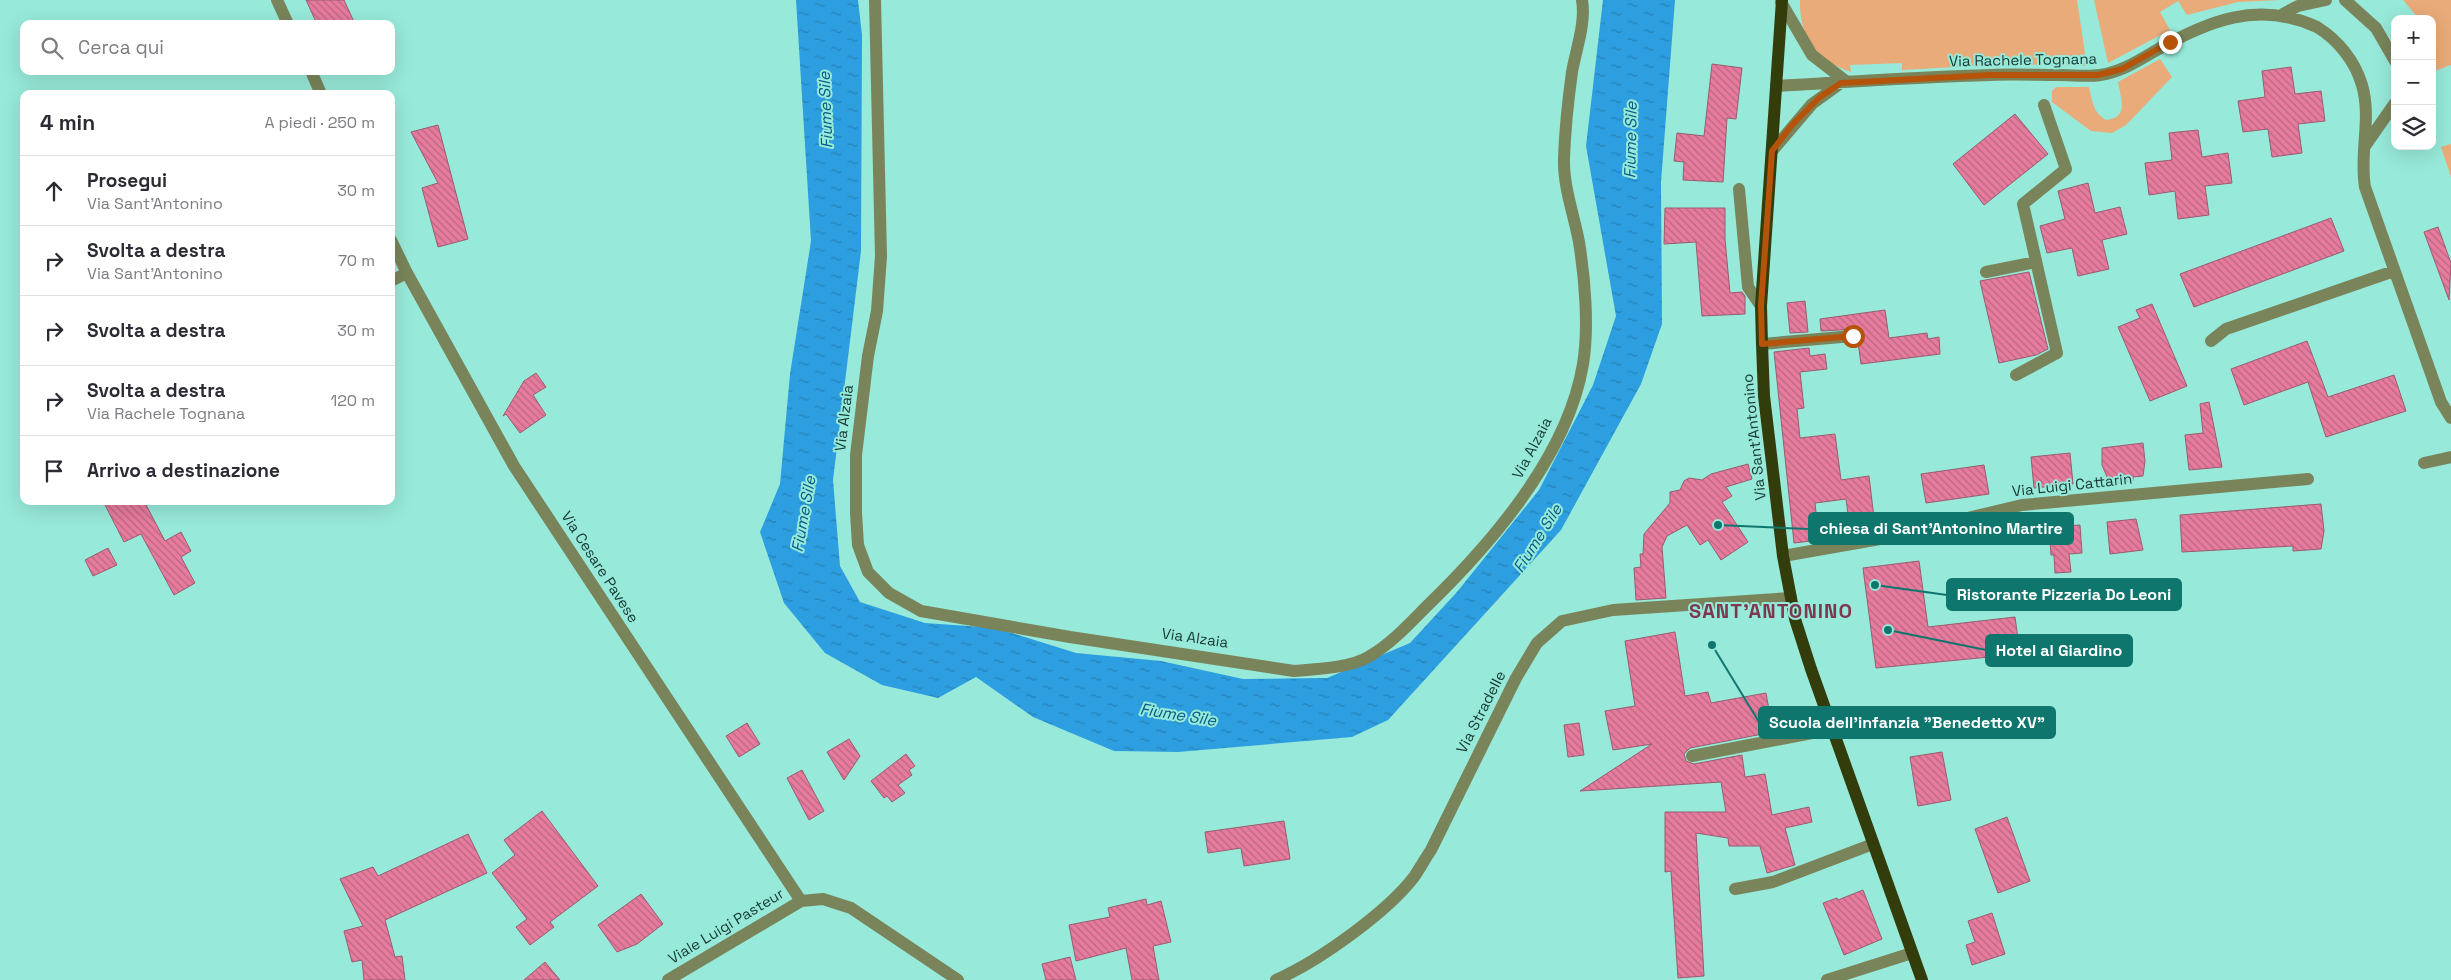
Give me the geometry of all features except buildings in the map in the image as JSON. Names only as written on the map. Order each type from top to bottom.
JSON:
[{"type":"main road","name":"Via Sant'Antonino","points":[[1781,1],[1761,306],[1764,396],[1783,556],[1791,598],[1803,644],[1922,980]]},
{"type":"street","points":[[277,0],[286,20]]},
{"type":"street","name":"Via Alzaia","points":[[875,0],[881,256],[877,310],[868,356],[856,455],[858,545],[868,572],[888,593],[921,611],[1070,637],[1294,671],[1330,668],[1369,657],[1397,636],[1445,589],[1504,524],[1551,450],[1572,405],[1583,365],[1586,321],[1579,244],[1564,161],[1572,72],[1584,11],[1582,0]]},
{"type":"street","points":[[2283,14],[2298,6],[2326,0]]},
{"type":"street","points":[[2345,0],[2376,28],[2394,60]]},
{"type":"street","points":[[1772,151],[1812,104],[1844,82],[1812,55],[1781,1]]},
{"type":"street","name":"Via Rachele Tognana","points":[[1776,86],[1990,75],[2098,75],[2130,65],[2200,26],[2232,13],[2255,11],[2283,14],[2303,20],[2321,30],[2337,43],[2358,73],[2365,94],[2367,118],[2365,187],[2441,402],[2451,418]]},
{"type":"street","points":[[313,75],[319,90]]},
{"type":"street","points":[[2365,146],[2394,105]]},
{"type":"street","points":[[2016,375],[2057,354],[2023,204],[2066,169],[2044,106]]},
{"type":"street","points":[[1739,189],[1748,287],[1761,306]]},
{"type":"street","name":"Via Cesare Pavese","points":[[395,248],[514,466],[801,900]]},
{"type":"street","points":[[1986,272],[2036,262]]},
{"type":"street","points":[[2211,340],[2226,329],[2394,271]]},
{"type":"street","points":[[395,279],[407,273]]},
{"type":"street","points":[[1762,344],[1853,336]]},
{"type":"street","points":[[2424,463],[2451,456]]},
{"type":"street","name":"Via Luigi Cattarin","points":[[1783,556],[1880,539],[2022,505],[2308,479]]},
{"type":"street","name":"Via Stradelle","points":[[1276,980],[1299,969],[1349,936],[1386,904],[1414,876],[1430,850],[1516,678],[1538,643],[1562,621],[1613,610],[1791,598]]},
{"type":"street","points":[[1692,756],[1833,729]]},
{"type":"street","points":[[1736,889],[1772,882],[1873,844]]},
{"type":"street","name":"Viale Luigi Pasteur","points":[[668,980],[801,900],[823,899],[851,908],[958,980]]},
{"type":"street","points":[[1827,980],[1912,953]]},
{"type":"shaded area","points":[[1800,0],[2077,0],[2087,66],[2009,64],[1902,70],[1902,63],[1850,65],[1851,72],[1828,61],[1812,45],[1806,36],[1803,25],[1800,13]]},
{"type":"shaded area","points":[[2094,0],[2280,0],[2238,2],[2187,15],[2178,1],[2160,12],[2170,30],[2108,63]]},
{"type":"shaded area","points":[[2403,0],[2451,0],[2451,65],[2436,71],[2436,15],[2416,15]]},
{"type":"shaded area","points":[[2160,59],[2172,77],[2126,125],[2112,133],[2091,131],[2052,102],[2052,91],[2056,87],[2089,87],[2098,114],[2106,120],[2113,118],[2118,116],[2122,107],[2118,82]]},
{"type":"shaded area","points":[[2451,144],[2451,177],[2441,147]]},
{"type":"water","name":"Fiume Sile","points":[[796,0],[858,0],[862,35],[861,251],[833,480],[840,566],[860,602],[925,623],[996,628],[1076,653],[1161,661],[1243,679],[1327,678],[1410,643],[1457,592],[1539,490],[1593,385],[1616,316],[1586,146],[1603,0],[1675,0],[1661,182],[1662,324],[1641,384],[1561,530],[1388,720],[1352,737],[1178,752],[1114,751],[1033,717],[976,677],[938,698],[882,685],[825,653],[784,603],[760,532],[780,484],[790,374],[811,241]]},
{"type":"place","name":"chiesa di Sant'Antonino Martire","points":[[1718,525]]},
{"type":"place","name":"Ristorante Pizzeria Do Leoni","points":[[1875,585]]},
{"type":"place","name":"Hotel al Giardino","points":[[1888,630]]},
{"type":"place","name":"Scuola dell'infanzia \"Benedetto XV\"","points":[[1712,645]]},
{"type":"district","name":"SANT'ANTONINO","points":[[1771,611]]},
{"type":"route","points":[[1853,336],[1762,344],[1761,306],[1772,151],[1792,125],[1812,104],[1841,83],[1990,75],[2089,76],[2107,74],[2130,65],[2170,42]]}]
